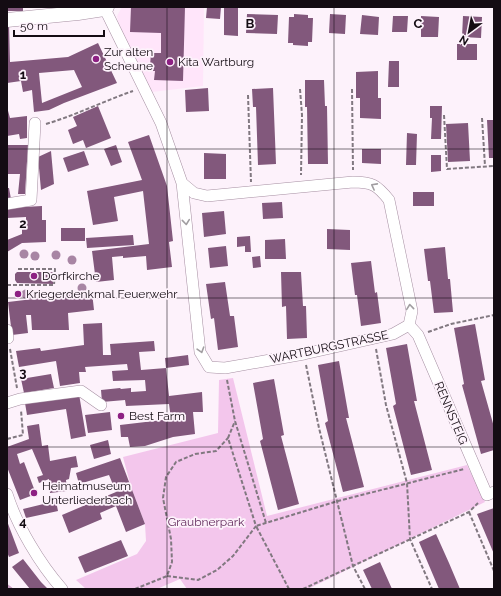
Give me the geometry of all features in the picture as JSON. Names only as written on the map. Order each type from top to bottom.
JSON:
[{"type":"street","points":[[7,20],[78,13],[105,8]]},
{"type":"street","name":"WARTBURGSTRASSE","points":[[105,8],[161,123],[182,183],[200,352],[209,367],[225,368],[304,354],[393,334],[409,324]]},
{"type":"street","points":[[7,204],[31,200],[35,123]]},
{"type":"street","points":[[182,183],[194,194],[207,196],[353,182],[366,182],[381,190],[389,200],[412,311],[409,324]]},
{"type":"street","name":"RENNSTEIG","points":[[409,324],[418,335],[473,466],[490,493]]},
{"type":"street","points":[[7,330],[7,338]]},
{"type":"street","points":[[7,403],[20,399],[81,391],[100,405]]},
{"type":"street","points":[[7,494],[12,509],[32,547],[62,589]]},
{"type":"path","points":[[35,123],[45,124],[144,87]]},
{"type":"path","points":[[300,89],[302,115],[301,187]]},
{"type":"path","points":[[352,90],[353,182]]},
{"type":"path","points":[[248,95],[251,192]]},
{"type":"path","points":[[444,114],[447,169],[494,166]]},
{"type":"path","points":[[482,118],[485,166]]},
{"type":"path","points":[[7,285],[54,285],[55,269],[18,269]]},
{"type":"path","points":[[418,335],[451,324],[494,315]]},
{"type":"path","points":[[374,338],[386,405],[407,483],[410,539],[432,589]]},
{"type":"path","points":[[304,354],[319,428],[338,500],[353,566],[365,589]]},
{"type":"path","points":[[225,368],[235,421],[266,523]]},
{"type":"path","points":[[167,576],[172,562],[171,539],[163,498],[166,477],[176,462],[195,454],[216,450],[228,438],[235,421]]},
{"type":"path","points":[[228,438],[256,526],[289,589]]},
{"type":"path","points":[[135,589],[167,576],[198,580],[217,570],[232,556],[256,526],[338,500],[473,466]]},
{"type":"path","points":[[303,589],[469,512],[490,493]]},
{"type":"path","points":[[469,512],[494,571]]},
{"type":"shaded area","name":"Kita Wartburg","points":[[122,7],[204,7],[203,86],[152,92],[118,21],[117,16]]},
{"type":"green space","name":"Graubnerpark","points":[[233,378],[267,516],[467,465],[485,502],[308,589],[187,589],[180,579],[157,589],[86,589],[76,580],[137,554],[146,541],[145,524],[131,487],[123,457],[218,433],[219,380]]},
{"type":"building","points":[[7,7],[23,7],[23,11],[7,11]]},
{"type":"building","points":[[131,7],[185,7],[183,81],[154,80],[155,71],[153,71],[153,66],[150,66],[151,53],[161,53],[161,33],[130,32]]},
{"type":"building","points":[[207,7],[221,7],[220,19],[206,18]]},
{"type":"building","points":[[224,7],[238,7],[238,36],[224,35]]},
{"type":"building","points":[[247,14],[278,15],[277,34],[246,33]]},
{"type":"building","points":[[294,14],[308,15],[308,18],[313,18],[312,42],[308,42],[308,46],[293,45],[293,43],[288,43],[289,17],[294,17]]},
{"type":"building","points":[[330,14],[346,15],[345,34],[329,33]]},
{"type":"building","points":[[362,15],[379,17],[378,35],[360,34]]},
{"type":"building","points":[[393,16],[408,16],[407,32],[392,32]]},
{"type":"building","points":[[421,16],[439,17],[438,37],[421,37]]},
{"type":"building","points":[[463,16],[482,17],[481,38],[462,37]]},
{"type":"building","points":[[7,23],[9,23],[10,62],[68,57],[98,43],[117,83],[49,110],[34,112],[32,90],[23,92],[21,81],[7,83]],"holes":[[[74,70],[82,87],[42,103],[39,73]]]},
{"type":"building","points":[[457,44],[477,44],[477,60],[457,60]]},
{"type":"building","points":[[389,61],[399,61],[399,87],[388,87]]},
{"type":"building","points":[[378,71],[378,98],[381,98],[381,119],[360,118],[360,98],[356,98],[356,72]]},
{"type":"building","points":[[305,80],[324,80],[325,106],[327,106],[328,164],[308,164]]},
{"type":"building","points":[[208,88],[209,111],[186,112],[185,90]]},
{"type":"building","points":[[273,88],[276,164],[258,165],[256,107],[253,107],[252,89]]},
{"type":"building","points":[[98,106],[111,138],[86,148],[83,140],[73,144],[68,130],[77,126],[73,117]]},
{"type":"building","points":[[430,106],[442,106],[441,139],[431,139],[432,118],[430,118]]},
{"type":"building","points":[[7,107],[10,118],[27,116],[27,138],[20,139],[19,134],[7,136]]},
{"type":"building","points":[[487,120],[494,120],[494,158],[489,158]]},
{"type":"building","points":[[468,123],[470,161],[448,162],[446,124]]},
{"type":"building","points":[[407,133],[417,134],[416,165],[406,165]]},
{"type":"building","points":[[149,135],[167,186],[173,241],[169,242],[172,267],[147,270],[146,256],[123,258],[123,256],[112,257],[114,280],[96,282],[92,251],[149,244],[143,191],[114,197],[118,221],[93,225],[87,191],[142,180],[128,142]]},
{"type":"building","points":[[8,145],[28,145],[25,194],[18,194],[20,174],[7,174]]},
{"type":"building","points":[[116,145],[122,162],[111,166],[104,149]]},
{"type":"building","points":[[362,149],[381,149],[381,164],[362,163]]},
{"type":"building","points":[[51,151],[54,184],[41,190],[38,157]]},
{"type":"building","points":[[84,151],[89,165],[68,172],[63,158]]},
{"type":"building","points":[[204,153],[226,154],[226,179],[204,179]]},
{"type":"building","points":[[431,155],[441,155],[441,171],[431,172]]},
{"type":"building","points":[[7,188],[9,188],[11,199],[7,200]]},
{"type":"building","points":[[413,192],[434,192],[434,206],[413,206]]},
{"type":"building","points":[[282,202],[283,218],[263,219],[262,203]]},
{"type":"building","points":[[42,206],[42,220],[46,220],[46,242],[22,243],[7,252],[7,240],[22,234],[22,221],[26,221],[26,217],[7,218],[7,208]]},
{"type":"building","points":[[224,211],[226,234],[204,237],[202,213]]},
{"type":"building","points":[[61,228],[85,228],[85,241],[61,241]]},
{"type":"building","points":[[327,229],[350,230],[350,250],[327,249]]},
{"type":"building","points":[[133,235],[134,245],[87,248],[86,238]]},
{"type":"building","points":[[250,236],[251,252],[245,252],[245,246],[237,247],[237,237]]},
{"type":"building","points":[[285,239],[286,259],[265,259],[265,240]]},
{"type":"building","points":[[226,246],[228,266],[210,268],[208,248]]},
{"type":"building","points":[[445,247],[453,312],[434,313],[424,249]]},
{"type":"building","points":[[260,256],[261,267],[253,268],[252,257]]},
{"type":"building","points":[[371,261],[381,323],[361,326],[351,263]]},
{"type":"building","name":"Dorfkirche","points":[[17,272],[53,272],[53,284],[17,283],[15,280],[15,274]]},
{"type":"building","points":[[281,272],[301,272],[303,306],[306,306],[307,338],[287,339],[286,306],[282,307]]},
{"type":"building","points":[[225,282],[230,316],[234,316],[238,347],[218,350],[214,318],[211,319],[206,284]]},
{"type":"building","points":[[92,292],[94,310],[68,313],[69,330],[32,330],[31,315],[26,315],[28,333],[12,335],[8,302]]},
{"type":"building","points":[[102,323],[103,355],[111,355],[110,344],[154,341],[155,351],[139,352],[141,370],[166,368],[169,396],[202,392],[203,412],[193,412],[195,434],[173,437],[145,446],[130,447],[128,437],[121,437],[120,425],[171,419],[169,404],[126,406],[125,400],[102,402],[101,390],[131,388],[131,392],[146,391],[145,380],[113,381],[112,371],[128,370],[127,364],[85,367],[86,372],[79,372],[80,383],[60,386],[56,361],[19,367],[16,351],[40,348],[41,351],[84,345],[83,324]]},
{"type":"building","points":[[475,324],[485,380],[481,381],[494,427],[494,450],[481,454],[462,385],[464,384],[454,328]]},
{"type":"building","points":[[407,344],[417,401],[414,401],[432,470],[411,475],[393,406],[396,404],[386,348]]},
{"type":"building","points":[[188,355],[189,365],[166,368],[165,358]]},
{"type":"building","points":[[339,361],[349,418],[346,418],[364,487],[343,492],[325,423],[328,421],[318,365]]},
{"type":"building","points":[[51,374],[54,388],[24,393],[21,379]]},
{"type":"building","points":[[274,379],[284,435],[281,436],[299,504],[278,510],[260,441],[263,439],[253,383]]},
{"type":"building","points":[[79,394],[86,436],[71,439],[66,409],[27,415],[25,403]]},
{"type":"building","points":[[110,412],[112,430],[88,433],[85,415]]},
{"type":"building","points":[[39,424],[42,446],[48,445],[50,461],[76,456],[78,467],[71,468],[69,479],[66,480],[67,491],[50,493],[49,479],[39,483],[37,477],[43,475],[32,449],[17,454],[20,464],[24,462],[36,494],[20,500],[7,467],[7,447],[29,439],[27,426]]},
{"type":"building","points":[[108,440],[111,454],[94,459],[90,445]]},
{"type":"building","points":[[120,458],[145,524],[126,532],[116,506],[100,513],[102,519],[69,533],[62,515],[116,492],[109,475],[79,484],[76,473]]},
{"type":"building","points":[[56,501],[58,511],[26,518],[23,509]]},
{"type":"building","points":[[494,508],[494,554],[477,514]]},
{"type":"building","points":[[7,521],[19,553],[9,557],[7,552]]},
{"type":"building","points":[[436,534],[460,589],[439,589],[419,542]]},
{"type":"building","points":[[121,540],[128,556],[85,573],[78,557]]},
{"type":"building","points":[[23,559],[48,589],[30,589],[12,567]]},
{"type":"building","points":[[380,562],[392,589],[372,589],[363,570]]},
{"type":"waterway","points":[[7,586],[11,589]]},
{"type":"place","name":"Zur alten Scheune","points":[[96,59]]},
{"type":"place","name":"Kita Wartburg","points":[[170,62]]},
{"type":"place","name":"Dorfkirche","points":[[34,276]]},
{"type":"place","name":"Kriegerdenkmal Feuerwehr","points":[[18,294]]},
{"type":"place","name":"Best Farm","points":[[121,416]]},
{"type":"place","name":"Heimatmuseum Unterliederbach","points":[[34,493]]}]
